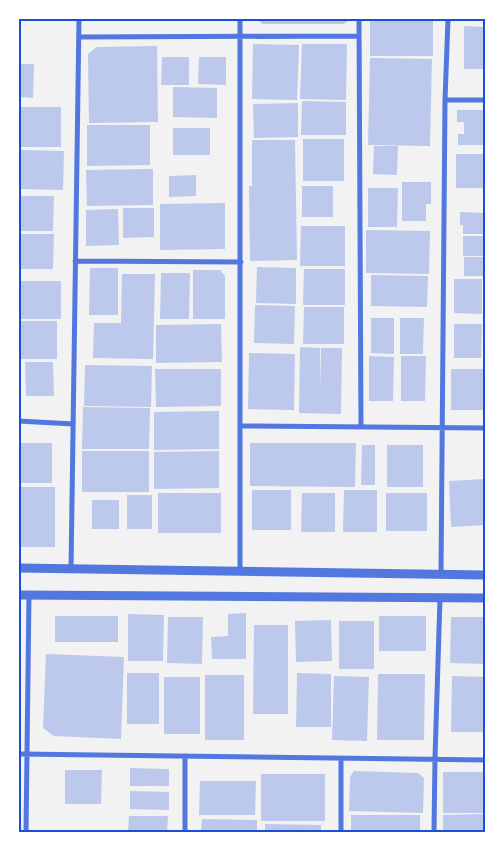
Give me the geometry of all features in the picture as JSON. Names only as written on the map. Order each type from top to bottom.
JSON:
[{"type":"street","points":[[71,570],[79,19]]},
{"type":"street","points":[[240,19],[240,572]]},
{"type":"street","points":[[359,19],[362,427]]},
{"type":"street","points":[[441,574],[445,100],[448,19]]},
{"type":"street","points":[[79,37],[359,36]]},
{"type":"street","points":[[445,100],[485,100]]},
{"type":"street","points":[[75,261],[241,262]]},
{"type":"street","points":[[19,421],[73,424]]},
{"type":"street","points":[[241,426],[485,428]]},
{"type":"street","points":[[19,568],[485,575]]},
{"type":"street","points":[[19,594],[485,598]]},
{"type":"street","points":[[26,832],[29,595]]},
{"type":"street","points":[[434,832],[434,758],[440,598]]},
{"type":"street","points":[[19,754],[485,760]]},
{"type":"street","points":[[185,756],[185,832]]},
{"type":"street","points":[[341,759],[341,832]]},
{"type":"building","points":[[258,19],[350,19],[344,24],[262,24]]},
{"type":"building","points":[[370,19],[433,20],[433,56],[370,56]]},
{"type":"building","points":[[464,26],[485,27],[485,69],[464,69]]},
{"type":"building","points":[[253,44],[299,45],[297,100],[252,99]]},
{"type":"building","points":[[302,44],[347,44],[346,100],[300,99]]},
{"type":"building","points":[[157,46],[158,122],[89,123],[88,54],[97,47]]},
{"type":"building","points":[[162,57],[189,57],[189,85],[161,85]]},
{"type":"building","points":[[199,57],[226,57],[226,85],[198,84]]},
{"type":"building","points":[[370,58],[432,59],[430,146],[368,145]]},
{"type":"building","points":[[19,64],[34,64],[33,98],[19,97]]},
{"type":"building","points":[[173,87],[217,88],[217,118],[173,117]]},
{"type":"building","points":[[302,101],[346,102],[346,135],[301,135]]},
{"type":"building","points":[[298,103],[298,137],[254,138],[253,104]]},
{"type":"building","points":[[19,107],[61,107],[61,147],[19,147]]},
{"type":"building","points":[[457,110],[485,110],[485,145],[458,145],[458,134],[464,134],[464,122],[457,122]]},
{"type":"building","points":[[87,125],[150,125],[150,165],[87,166]]},
{"type":"building","points":[[173,128],[210,128],[210,155],[173,155]]},
{"type":"building","points":[[303,139],[344,139],[344,181],[303,181]]},
{"type":"building","points":[[252,140],[295,140],[297,260],[250,261],[249,186],[252,186]]},
{"type":"building","points":[[374,146],[398,146],[397,175],[373,174]]},
{"type":"building","points":[[19,150],[64,151],[63,190],[19,189]]},
{"type":"building","points":[[456,154],[484,154],[484,188],[456,188]]},
{"type":"building","points":[[153,169],[153,205],[87,206],[86,170]]},
{"type":"building","points":[[196,175],[196,196],[169,197],[169,176]]},
{"type":"building","points":[[402,182],[431,182],[431,204],[426,204],[426,221],[402,221]]},
{"type":"building","points":[[302,186],[333,186],[333,217],[302,217]]},
{"type":"building","points":[[368,188],[398,188],[397,227],[368,227]]},
{"type":"building","points":[[19,196],[54,196],[53,231],[19,231]]},
{"type":"building","points":[[225,203],[225,249],[160,250],[160,204]]},
{"type":"building","points":[[123,208],[154,208],[154,237],[123,238]]},
{"type":"building","points":[[118,209],[119,245],[86,246],[86,210]]},
{"type":"building","points":[[460,212],[484,213],[483,234],[463,234],[463,225],[460,225]]},
{"type":"building","points":[[301,226],[345,226],[345,266],[300,266]]},
{"type":"building","points":[[366,230],[430,231],[429,274],[366,273]]},
{"type":"building","points":[[19,234],[54,234],[53,269],[19,269]]},
{"type":"building","points":[[463,236],[485,236],[485,256],[463,256]]},
{"type":"building","points":[[464,257],[485,257],[485,276],[464,276]]},
{"type":"building","points":[[257,267],[296,268],[296,304],[256,303]]},
{"type":"building","points":[[90,268],[118,268],[118,315],[89,315]]},
{"type":"building","points":[[304,269],[345,269],[345,305],[303,305]]},
{"type":"building","points":[[193,270],[220,270],[225,276],[225,319],[193,319]]},
{"type":"building","points":[[161,273],[190,273],[189,319],[160,319]]},
{"type":"building","points":[[122,274],[155,274],[153,359],[93,358],[94,323],[121,323]]},
{"type":"building","points":[[371,275],[428,276],[427,307],[371,306]]},
{"type":"building","points":[[454,279],[482,279],[482,314],[454,313]]},
{"type":"building","points":[[19,281],[61,281],[61,319],[19,319]]},
{"type":"building","points":[[255,305],[295,306],[294,344],[254,343]]},
{"type":"building","points":[[304,307],[344,307],[344,344],[303,344]]},
{"type":"building","points":[[371,318],[394,318],[394,354],[371,353]]},
{"type":"building","points":[[400,318],[424,318],[423,354],[400,354]]},
{"type":"building","points":[[19,321],[57,321],[57,359],[19,359]]},
{"type":"building","points":[[221,324],[222,362],[156,363],[156,325]]},
{"type":"building","points":[[454,324],[482,324],[481,358],[454,358]]},
{"type":"building","points":[[300,347],[320,348],[320,388],[321,348],[342,348],[341,414],[299,413]]},
{"type":"building","points":[[249,353],[295,354],[294,410],[248,409]]},
{"type":"building","points":[[369,356],[394,357],[393,401],[369,401]]},
{"type":"building","points":[[401,356],[426,356],[425,401],[401,401]]},
{"type":"building","points":[[25,362],[53,362],[54,396],[26,396]]},
{"type":"building","points":[[85,365],[152,366],[151,407],[84,406]]},
{"type":"building","points":[[155,369],[221,369],[221,406],[156,407]]},
{"type":"building","points":[[451,369],[485,369],[485,410],[451,410]]},
{"type":"building","points":[[83,407],[150,408],[149,449],[82,449]]},
{"type":"building","points":[[219,411],[219,449],[154,450],[154,412]]},
{"type":"building","points":[[19,443],[52,443],[52,483],[19,483]]},
{"type":"building","points":[[250,443],[356,443],[355,487],[250,486]]},
{"type":"building","points":[[362,445],[375,445],[375,485],[361,485]]},
{"type":"building","points":[[387,445],[423,445],[423,487],[387,487]]},
{"type":"building","points":[[82,451],[149,451],[149,492],[82,492]]},
{"type":"building","points":[[219,451],[219,488],[154,489],[154,452]]},
{"type":"building","points":[[485,479],[485,525],[451,527],[449,481]]},
{"type":"building","points":[[19,487],[55,487],[55,547],[19,547]]},
{"type":"building","points":[[252,490],[291,490],[291,530],[252,530]]},
{"type":"building","points":[[344,490],[377,490],[377,532],[343,532]]},
{"type":"building","points":[[158,493],[221,493],[221,533],[158,533]]},
{"type":"building","points":[[302,493],[335,493],[335,532],[301,532]]},
{"type":"building","points":[[386,493],[427,493],[427,531],[386,531]]},
{"type":"building","points":[[127,495],[152,495],[152,529],[127,529]]},
{"type":"building","points":[[92,500],[119,500],[119,529],[92,529]]},
{"type":"building","points":[[246,613],[246,659],[212,659],[211,637],[228,636],[228,614]]},
{"type":"building","points":[[128,614],[164,615],[163,661],[128,661]]},
{"type":"building","points":[[55,616],[118,616],[118,642],[55,642]]},
{"type":"building","points":[[379,616],[426,616],[426,651],[379,651]]},
{"type":"building","points":[[168,617],[203,617],[202,664],[167,663]]},
{"type":"building","points":[[451,617],[485,617],[485,664],[450,663]]},
{"type":"building","points":[[331,620],[332,661],[296,662],[295,621]]},
{"type":"building","points":[[339,621],[374,621],[374,669],[339,669]]},
{"type":"building","points":[[254,625],[288,625],[288,714],[253,714]]},
{"type":"building","points":[[46,654],[124,657],[121,739],[54,736],[43,728]]},
{"type":"building","points":[[127,673],[159,673],[159,724],[127,724]]},
{"type":"building","points":[[297,673],[331,674],[331,727],[296,727]]},
{"type":"building","points":[[378,674],[425,674],[424,740],[377,740]]},
{"type":"building","points":[[205,675],[244,675],[244,740],[205,740]]},
{"type":"building","points":[[334,676],[369,677],[367,741],[332,740]]},
{"type":"building","points":[[452,676],[485,677],[485,732],[451,732]]},
{"type":"building","points":[[164,677],[200,677],[200,734],[164,734]]},
{"type":"building","points":[[130,768],[169,769],[169,786],[130,786]]},
{"type":"building","points":[[65,770],[102,770],[101,804],[65,804]]},
{"type":"building","points":[[354,771],[418,773],[424,778],[423,813],[349,811],[350,777]]},
{"type":"building","points":[[443,772],[485,772],[485,813],[443,813]]},
{"type":"building","points":[[261,774],[325,774],[325,821],[261,821]]},
{"type":"building","points":[[200,781],[256,781],[255,815],[199,815]]},
{"type":"building","points":[[130,791],[169,792],[169,810],[130,809]]},
{"type":"building","points":[[485,814],[485,832],[443,832],[443,815]]},
{"type":"building","points":[[351,815],[420,815],[420,832],[351,832]]},
{"type":"building","points":[[129,816],[168,816],[167,832],[128,832]]},
{"type":"building","points":[[202,819],[257,820],[257,832],[201,832]]},
{"type":"building","points":[[265,824],[321,825],[321,832],[265,832]]}]
